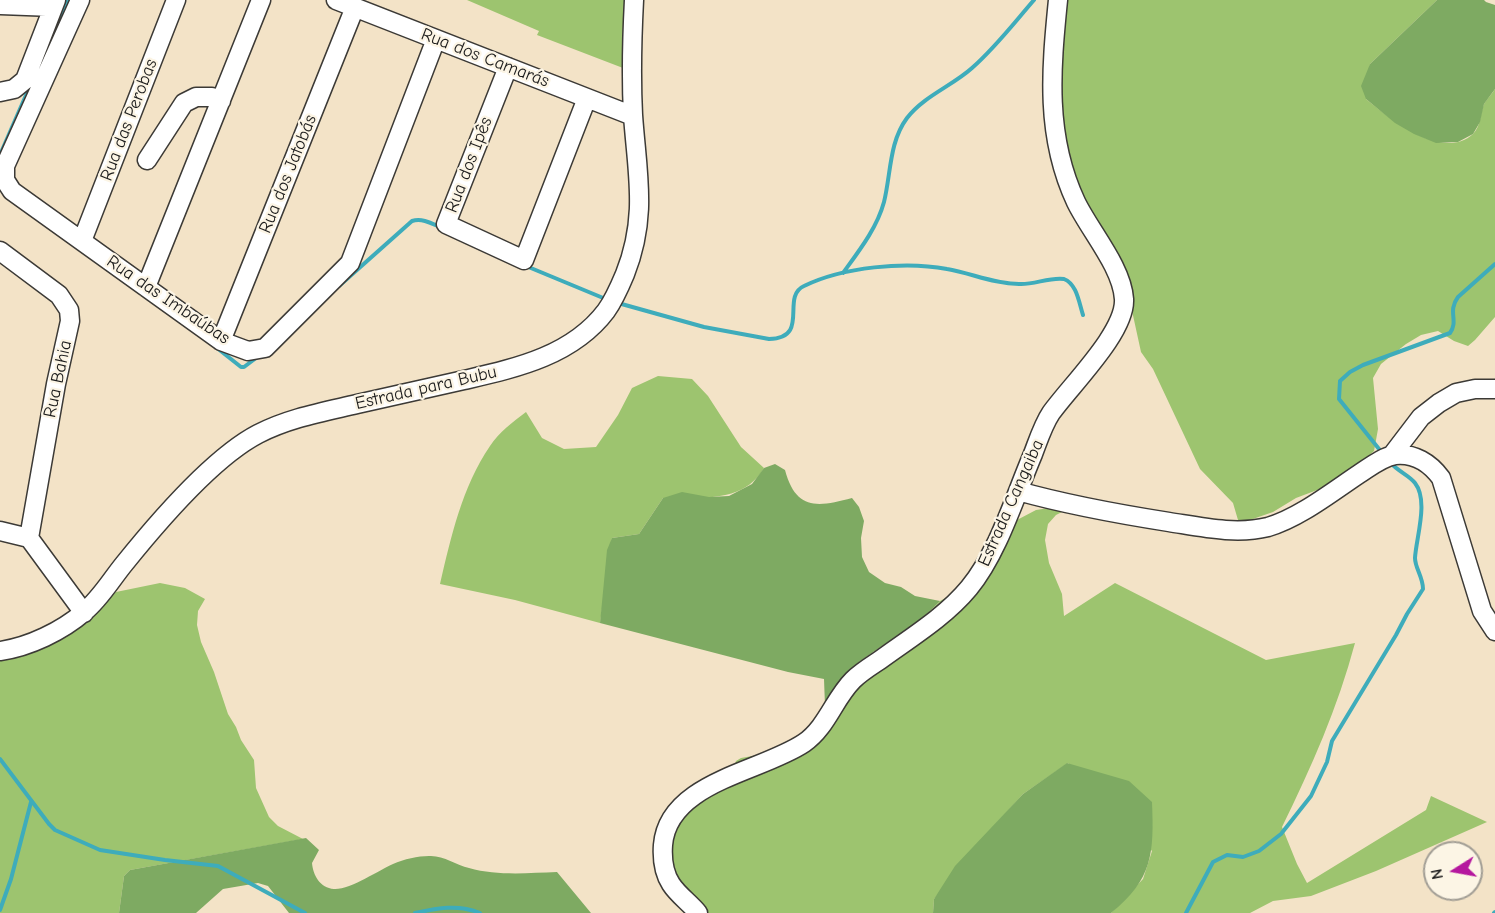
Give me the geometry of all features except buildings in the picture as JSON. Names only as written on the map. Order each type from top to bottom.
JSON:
[{"type":"street","name":"Rua das Imbaúbas","points":[[80,0],[4,166],[5,180],[12,192],[221,341],[248,351],[265,348],[350,263],[436,39]]},
{"type":"street","name":"Rua das Perobas","points":[[82,241],[176,0]]},
{"type":"street","points":[[146,287],[261,0]]},
{"type":"street","name":"Rua dos Camarás","points":[[336,0],[633,116]]},
{"type":"street","name":"Estrada para Bubu","points":[[0,651],[47,636],[84,613],[171,510],[220,460],[255,435],[297,418],[494,373],[544,358],[580,337],[606,311],[620,287],[638,234],[640,180],[633,116],[631,65],[633,0]]},
{"type":"street","name":"Estrada Cangaiba","points":[[698,913],[677,892],[665,871],[664,837],[673,816],[688,800],[707,788],[807,741],[828,718],[841,694],[855,678],[933,622],[969,588],[988,559],[1049,415],[1117,326],[1124,301],[1121,285],[1076,203],[1066,179],[1052,113],[1051,80],[1058,0]]},
{"type":"street","points":[[0,5],[55,3],[25,80],[14,89],[0,92]]},
{"type":"street","name":"Rua dos Jatobás","points":[[221,341],[355,7]]},
{"type":"street","name":"Rua dos Ipês","points":[[508,67],[446,224],[524,260],[587,98]]},
{"type":"street","points":[[147,160],[184,103],[196,97],[212,97],[221,101]]},
{"type":"street","name":"Rua Bahia","points":[[0,251],[59,295],[69,310],[70,321],[56,384],[29,538]]},
{"type":"street","points":[[1392,455],[1421,417],[1439,403],[1456,393],[1475,388],[1495,389]]},
{"type":"street","points":[[1017,491],[1066,505],[1111,513],[1190,526],[1248,531],[1271,526],[1294,515],[1392,455],[1416,457],[1441,478],[1482,611],[1495,631]]},
{"type":"street","points":[[0,531],[29,538],[84,613]]},
{"type":"green space","points":[[467,0],[627,0],[623,68],[537,35],[539,31]]},
{"type":"green space","points":[[1062,0],[1437,0],[1370,64],[1366,99],[1416,134],[1446,143],[1460,141],[1476,131],[1484,104],[1495,89],[1495,317],[1468,346],[1438,331],[1421,335],[1381,364],[1373,378],[1378,429],[1374,451],[1341,481],[1296,498],[1273,512],[1244,522],[1238,520],[1233,503],[1200,469],[1153,369],[1141,352],[1129,297],[1074,179],[1058,119]]},
{"type":"green space","points":[[1437,0],[1484,0],[1495,5],[1495,89],[1484,104],[1480,122],[1473,134],[1458,142],[1436,143],[1414,134],[1395,123],[1366,99],[1361,86],[1370,64]]},
{"type":"green space","points":[[658,376],[692,379],[708,396],[741,447],[764,468],[755,480],[745,488],[720,496],[663,498],[639,534],[612,538],[600,623],[515,600],[440,584],[453,530],[472,478],[494,441],[511,423],[526,412],[542,438],[564,449],[596,447],[618,415],[632,388]]},
{"type":"green space","points":[[775,464],[785,470],[795,493],[810,503],[829,503],[852,498],[859,507],[864,521],[861,538],[862,557],[869,572],[885,583],[901,587],[915,596],[940,601],[911,626],[854,666],[840,682],[825,706],[824,679],[788,672],[600,623],[607,550],[612,538],[639,534],[663,498],[682,492],[709,497],[729,496],[752,484],[764,468]]},
{"type":"green space","points":[[1055,507],[1066,510],[1056,515],[1048,524],[1045,540],[1049,563],[1062,594],[1064,616],[1115,583],[1266,660],[1355,643],[1323,737],[1282,827],[1307,883],[1426,810],[1431,796],[1487,822],[1444,841],[1423,841],[1423,850],[1311,896],[1273,901],[1250,913],[1111,913],[1143,879],[1152,851],[1068,763],[1023,794],[995,825],[934,899],[933,913],[696,913],[658,875],[654,858],[659,837],[731,775],[736,761],[775,752],[800,737],[816,719],[847,673],[940,601],[962,589],[998,530],[1036,510]]},
{"type":"green space","points":[[160,583],[185,588],[205,599],[198,611],[197,625],[201,642],[228,714],[254,760],[256,788],[269,817],[278,826],[303,839],[130,870],[124,876],[119,913],[0,913],[0,654],[92,616],[116,592]]},
{"type":"green space","points":[[1067,763],[1129,781],[1152,802],[1152,836],[1148,864],[1143,876],[1125,901],[1111,913],[933,913],[934,899],[955,866],[1023,794]]},
{"type":"green space","points":[[306,838],[319,850],[312,863],[314,872],[321,883],[329,888],[348,886],[393,864],[411,858],[434,856],[480,871],[557,872],[591,913],[289,913],[268,886],[258,883],[223,889],[196,913],[119,913],[124,876],[130,870]]},
{"type":"waterway","points":[[48,46],[68,0]]},
{"type":"waterway","points":[[843,273],[867,239],[881,212],[891,158],[897,137],[907,118],[922,103],[980,60],[1034,0]]},
{"type":"waterway","points":[[0,155],[30,86]]},
{"type":"waterway","points":[[339,286],[412,221],[423,221],[440,227]]},
{"type":"waterway","points":[[1383,454],[1339,399],[1340,381],[1363,365],[1450,333],[1454,324],[1453,307],[1458,297],[1495,264]]},
{"type":"waterway","points":[[526,266],[608,300]]},
{"type":"waterway","points":[[618,303],[704,327],[769,339],[782,337],[789,332],[792,325],[794,299],[797,291],[804,286],[820,279],[855,270],[912,266],[947,269],[1010,284],[1064,279],[1075,289],[1083,315]]},
{"type":"waterway","points":[[217,348],[241,367],[256,358]]},
{"type":"waterway","points":[[1186,913],[1213,862],[1227,855],[1243,857],[1259,851],[1281,834],[1311,796],[1327,762],[1332,741],[1423,589],[1415,558],[1421,520],[1419,491],[1415,483],[1390,462]]},
{"type":"waterway","points":[[0,759],[55,830],[100,850],[218,866],[305,913]]},
{"type":"waterway","points":[[0,910],[11,879],[31,802]]},
{"type":"waterway","points":[[415,913],[440,908],[464,908],[480,913]]}]
